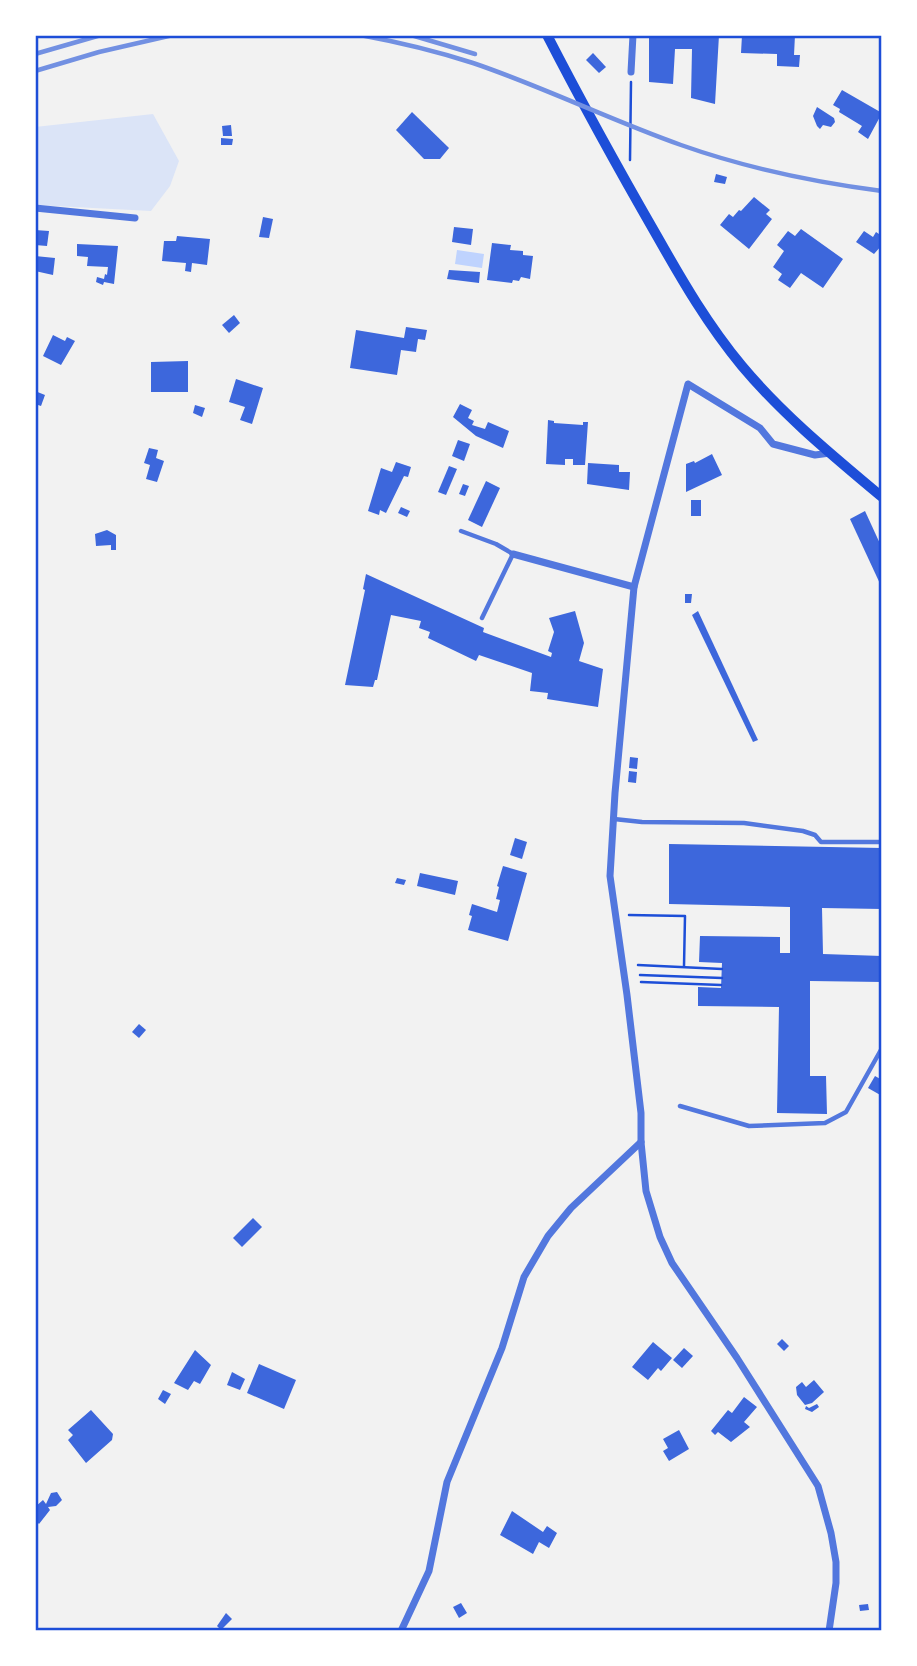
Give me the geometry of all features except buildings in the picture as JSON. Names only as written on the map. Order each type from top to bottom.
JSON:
[{"type":"main road","points":[[547,35],[682,283],[713,329],[778,406],[882,496]]},
{"type":"street","points":[[631,72],[634,35]]},
{"type":"street","points":[[35,208],[135,218]]},
{"type":"street","points":[[829,1631],[836,1583],[836,1562],[818,1486],[737,1358],[672,1263],[660,1237],[646,1191],[641,1113],[610,876],[634,587],[688,384],[760,428],[773,444],[814,455],[830,453]]},
{"type":"street","points":[[513,554],[634,587]]},
{"type":"street","points":[[401,1631],[429,1571],[447,1482],[502,1348],[524,1278],[548,1236],[571,1208],[641,1142]]},
{"type":"lane","points":[[461,531],[496,544],[513,554],[482,618]]},
{"type":"lane","points":[[614,820],[744,822],[803,831],[815,835],[821,842],[882,842]]},
{"type":"lane","points":[[680,1107],[749,1126],[825,1123],[846,1112],[882,1048]]},
{"type":"path","points":[[630,162],[631,72]]},
{"type":"path","points":[[629,915],[685,916],[684,966]]},
{"type":"path","points":[[638,965],[722,969]]},
{"type":"path","points":[[639,975],[722,978]]},
{"type":"path","points":[[641,982],[722,985]]},
{"type":"shaded area","points":[[153,114],[179,161],[170,186],[151,211],[35,205],[35,127]]},
{"type":"water","points":[[457,250],[484,254],[482,268],[455,264]]},
{"type":"railway","points":[[35,54],[101,35]]},
{"type":"railway","points":[[35,71],[99,52],[173,35]]},
{"type":"railway","points":[[360,35],[473,63],[655,135],[730,161],[805,179],[882,191]]},
{"type":"railway","points":[[411,35],[475,54]]}]
